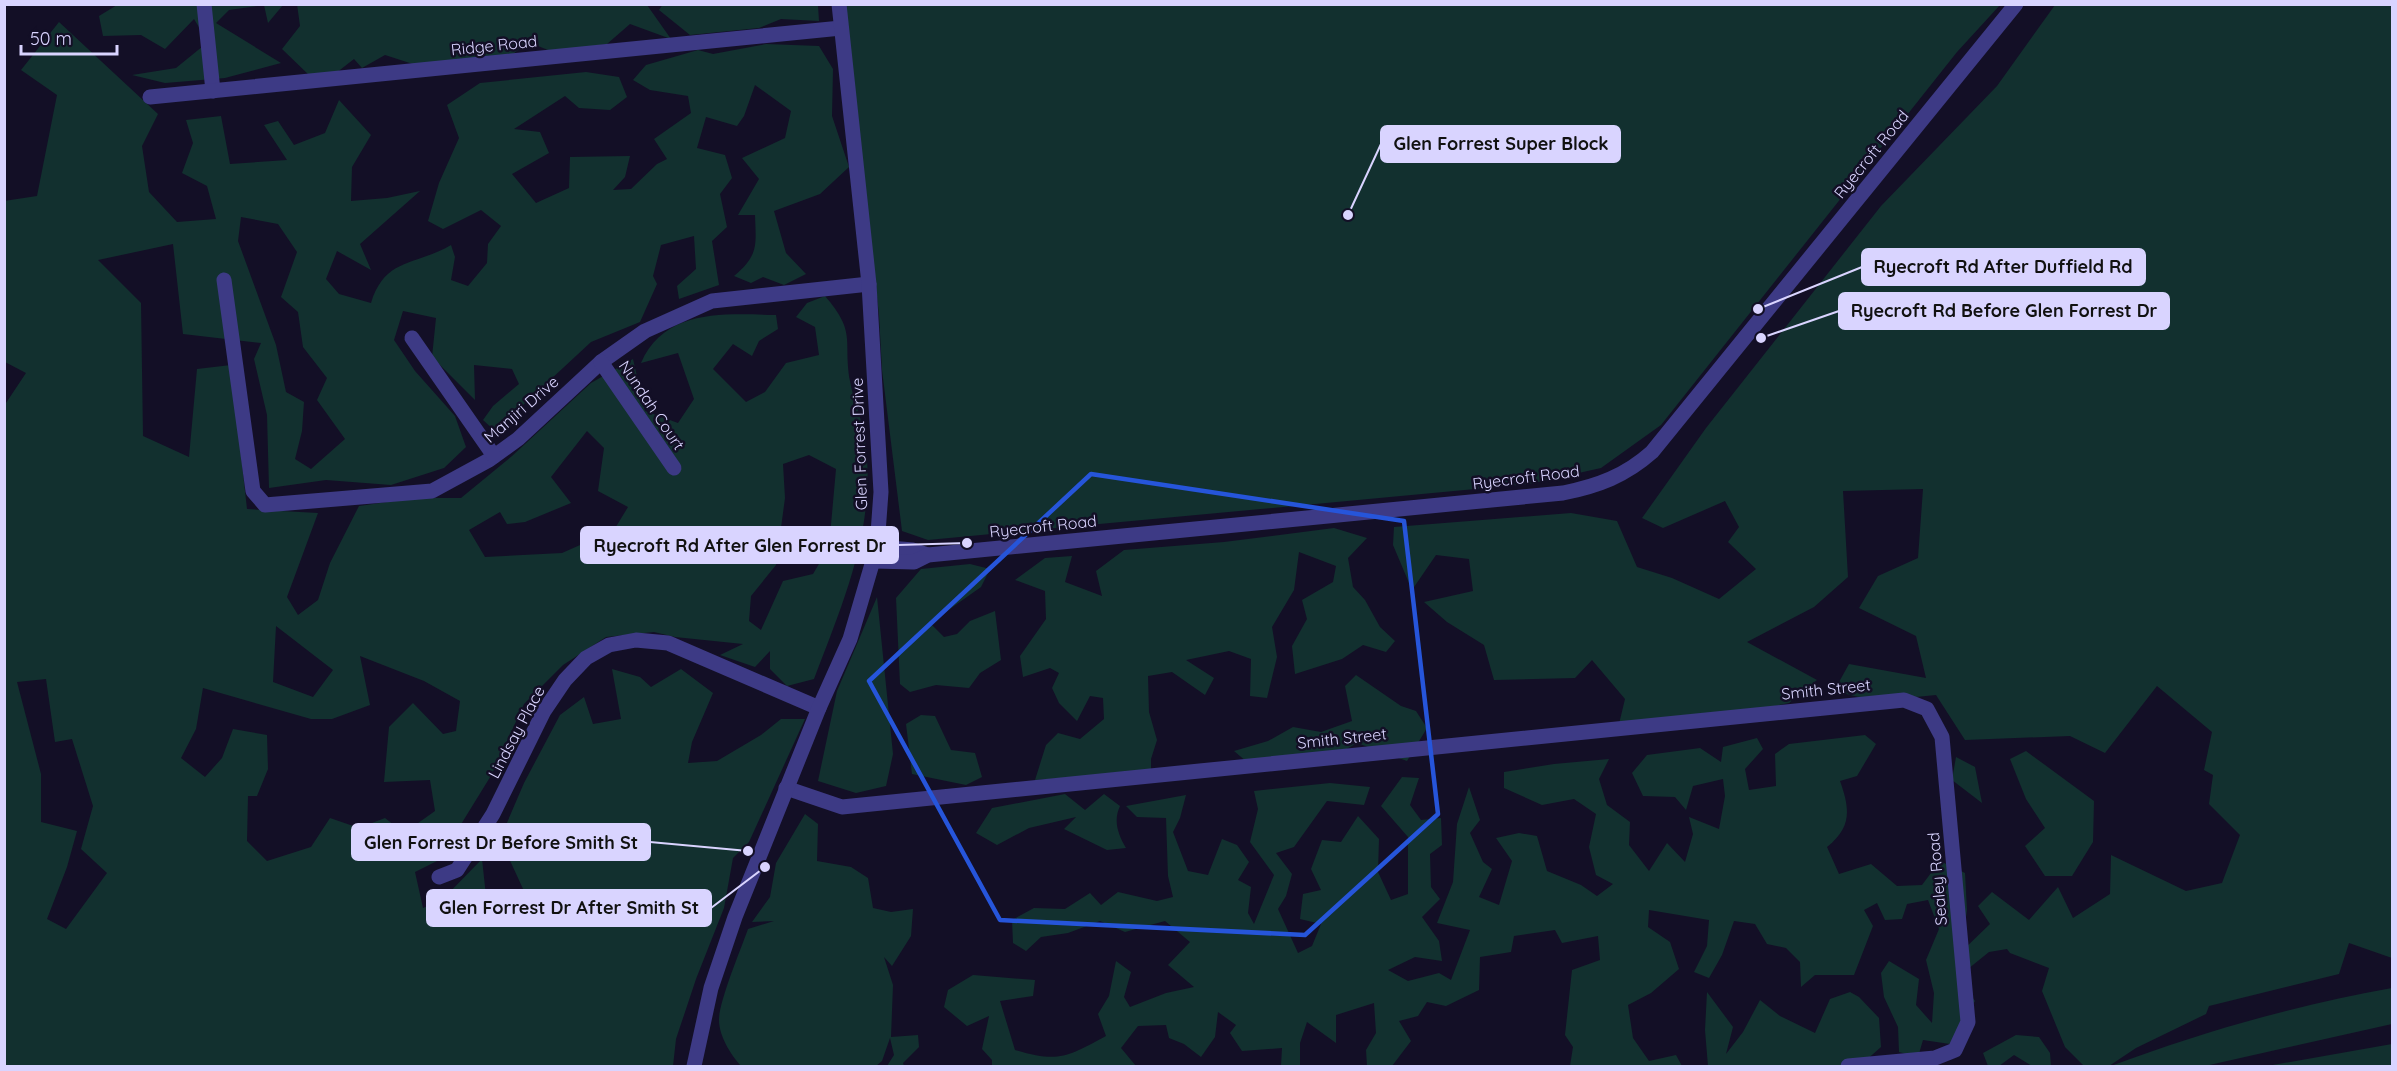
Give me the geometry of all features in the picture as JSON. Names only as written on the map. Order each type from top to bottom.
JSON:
[{"type":"street","points":[[204,4],[213,91]]},
{"type":"street","name":"Glen Forrest Drive","points":[[694,1066],[711,988],[724,948],[786,788],[850,639],[876,554],[881,492],[869,284],[839,4]]},
{"type":"street","name":"Ryecroft Road","points":[[876,554],[913,550],[928,555],[1563,493],[1593,487],[1617,478],[1633,469],[1652,452],[2016,4]]},
{"type":"street","name":"Ridge Road","points":[[150,97],[841,28]]},
{"type":"street","name":"Manjiri Drive","points":[[225,280],[254,491],[265,505],[432,491],[494,456],[518,439],[601,362],[645,331],[712,301],[869,284]]},
{"type":"street","points":[[412,338],[494,456]]},
{"type":"street","name":"Nundah Court","points":[[601,362],[674,468]]},
{"type":"street","name":"Lindsay Place","points":[[438,877],[457,870],[493,814],[544,711],[565,680],[586,658],[609,645],[636,640],[668,643],[819,708]]},
{"type":"street","name":"Smith Street","points":[[786,788],[842,807],[1904,700]]},
{"type":"street","name":"Sealey Road","points":[[1848,1066],[1935,1058],[1955,1050],[1968,1022],[1942,738],[1927,710],[1904,700]]},
{"type":"highlighted area","points":[[1091,474],[1404,521],[1438,814],[1305,935],[1000,920],[869,681]]},
{"type":"green space","points":[[297,4],[647,5],[671,39],[630,24],[607,44],[553,52],[528,42],[513,54],[416,65],[385,55],[362,68],[354,59],[336,73],[310,76],[282,49],[300,26]]},
{"type":"green space","points":[[663,4],[818,5],[819,21],[781,19],[759,28],[690,35],[659,10]]},
{"type":"green space","points":[[117,5],[264,5],[229,10],[216,23],[281,63],[225,78],[165,83],[132,75],[176,68],[208,42],[194,19],[165,49],[141,35],[103,36],[99,16]]},
{"type":"green space","points":[[264,5],[283,5],[268,23]]},
{"type":"green space","points":[[845,5],[2000,5],[1957,52],[1661,425],[1601,468],[1529,484],[928,540],[902,531],[882,370],[879,315]]},
{"type":"green space","points":[[2055,5],[2392,5],[2392,958],[2349,943],[2339,974],[2209,1006],[2206,1014],[2136,1048],[2109,1066],[2084,1066],[2065,1047],[2042,991],[2049,968],[2010,953],[2007,949],[1989,952],[1958,977],[1975,1001],[1950,1044],[1923,1040],[1918,1057],[1899,1052],[1898,1027],[1884,997],[1881,973],[1889,961],[1919,979],[1916,1005],[1932,1023],[1934,993],[1926,960],[1939,929],[1928,900],[1907,904],[1902,919],[1885,920],[1877,903],[1864,910],[1873,926],[1854,975],[1815,975],[1801,987],[1800,962],[1786,948],[1767,944],[1755,924],[1734,921],[1722,955],[1709,978],[1694,972],[1707,946],[1709,920],[1649,910],[1648,927],[1670,942],[1679,969],[1651,993],[1628,1005],[1633,1038],[1649,1061],[1676,1055],[1682,1066],[1570,1066],[1573,1047],[1565,1035],[1572,970],[1600,960],[1598,936],[1562,943],[1555,930],[1514,936],[1511,952],[1480,957],[1479,990],[1446,1006],[1427,1002],[1418,1016],[1399,1021],[1411,1041],[1392,1066],[1367,1066],[1366,1050],[1376,1033],[1374,1003],[1336,1015],[1336,1043],[1307,1022],[1300,1043],[1300,1066],[1281,1066],[1282,1048],[1242,1051],[1230,1033],[1236,1025],[1218,1012],[1215,1037],[1201,1057],[1184,1044],[1169,1038],[1166,1025],[1138,1026],[1121,1048],[1136,1066],[992,1066],[992,1060],[982,1049],[989,1016],[967,1026],[944,1007],[948,990],[973,975],[1035,980],[1033,996],[1000,1001],[1015,1050],[1053,1057],[1072,1053],[1106,1036],[1098,1014],[1109,996],[1116,961],[1131,972],[1124,997],[1130,1007],[1166,993],[1194,987],[1168,965],[1190,942],[1165,921],[1125,932],[1100,921],[1068,933],[1041,937],[1026,951],[1013,943],[1012,920],[1034,908],[1065,909],[1090,893],[1101,905],[1118,892],[1157,901],[1173,897],[1168,876],[1166,818],[1137,817],[1126,806],[1186,795],[1180,818],[1173,832],[1188,871],[1208,875],[1222,839],[1237,845],[1249,862],[1238,880],[1251,887],[1248,913],[1254,924],[1274,875],[1250,842],[1258,809],[1254,791],[1330,783],[1370,787],[1364,805],[1327,801],[1294,847],[1276,853],[1292,874],[1286,896],[1278,909],[1298,953],[1312,946],[1321,924],[1300,919],[1303,894],[1321,890],[1311,869],[1322,840],[1341,842],[1358,816],[1379,839],[1378,872],[1391,900],[1408,894],[1408,837],[1381,806],[1402,777],[1419,778],[1410,805],[1421,820],[1441,818],[1442,845],[1430,854],[1431,887],[1440,899],[1422,917],[1439,941],[1442,961],[1415,957],[1388,970],[1408,981],[1439,973],[1451,980],[1470,930],[1437,923],[1453,882],[1457,824],[1469,787],[1480,820],[1470,833],[1483,862],[1492,869],[1479,897],[1499,905],[1512,861],[1496,838],[1519,833],[1537,836],[1547,871],[1581,885],[1597,896],[1613,884],[1596,875],[1589,847],[1596,814],[1574,799],[1542,805],[1504,788],[1504,772],[1609,759],[1599,779],[1607,805],[1630,822],[1629,845],[1649,871],[1667,843],[1685,862],[1693,834],[1689,817],[1719,829],[1725,796],[1723,779],[1693,786],[1686,810],[1675,797],[1643,796],[1632,773],[1647,755],[1700,748],[1721,762],[1723,747],[1757,738],[1763,749],[1745,769],[1749,790],[1776,786],[1775,754],[1789,744],[1865,735],[1876,744],[1857,776],[1840,781],[1846,800],[1847,817],[1841,832],[1827,847],[1839,874],[1871,864],[1897,886],[1922,885],[1940,861],[1965,873],[1967,910],[1961,952],[1990,924],[1978,906],[1992,892],[2029,920],[2058,887],[2073,918],[2110,894],[2111,855],[2186,891],[2222,883],[2240,835],[2209,804],[2213,775],[2204,770],[2212,732],[2157,686],[2105,753],[2070,736],[1965,740],[1936,695],[1875,701],[1834,691],[1849,664],[1926,678],[1916,636],[1859,608],[1878,576],[1918,558],[1923,489],[1843,491],[1848,577],[1814,607],[1747,642],[1817,680],[1789,703],[1655,731],[1619,724],[1625,699],[1592,660],[1575,678],[1494,680],[1484,645],[1447,622],[1424,602],[1473,591],[1469,559],[1436,555],[1412,590],[1393,545],[1394,527],[1571,513],[1617,521],[1637,567],[1672,578],[1719,599],[1756,569],[1728,542],[1739,527],[1725,501],[1663,528],[1642,518],[1706,428],[1881,206],[1997,86]]},
{"type":"green space","points":[[59,22],[158,114],[142,146],[149,192],[177,222],[216,219],[207,186],[182,173],[193,143],[186,120],[221,116],[230,164],[287,160],[264,125],[278,121],[294,145],[325,133],[339,100],[371,135],[352,167],[351,201],[387,198],[420,191],[360,244],[371,270],[337,251],[326,279],[339,294],[371,303],[384,277],[393,270],[451,245],[455,257],[451,280],[468,286],[487,263],[488,244],[501,226],[481,210],[443,229],[428,221],[439,183],[459,138],[447,105],[480,83],[586,72],[619,77],[627,97],[610,110],[579,108],[565,96],[514,129],[540,132],[549,153],[512,174],[536,203],[569,188],[570,157],[630,156],[625,177],[613,190],[631,189],[657,164],[667,159],[654,139],[691,113],[688,96],[650,90],[633,80],[646,65],[698,50],[713,54],[766,44],[819,46],[833,69],[832,116],[849,167],[820,194],[774,211],[786,253],[806,274],[784,285],[763,277],[751,283],[734,276],[748,262],[755,242],[755,215],[738,215],[759,179],[742,158],[785,138],[791,111],[755,85],[744,116],[737,126],[706,117],[697,148],[725,155],[732,178],[720,194],[727,227],[712,241],[719,285],[679,299],[677,286],[696,269],[694,236],[661,245],[653,276],[657,284],[640,322],[591,342],[495,431],[483,420],[493,406],[519,384],[512,369],[474,365],[475,400],[432,357],[436,318],[403,311],[394,340],[415,371],[455,416],[466,447],[444,468],[391,485],[326,480],[269,488],[267,415],[254,359],[261,343],[183,334],[173,244],[98,260],[141,303],[143,436],[189,457],[197,369],[231,365],[247,509],[318,513],[287,597],[298,615],[318,600],[330,563],[359,506],[415,498],[461,498],[512,456],[591,383],[633,359],[645,411],[678,423],[694,399],[678,353],[641,363],[652,345],[665,332],[681,323],[698,318],[737,314],[776,315],[778,329],[759,341],[752,356],[733,344],[713,369],[746,402],[765,392],[786,363],[819,355],[815,327],[796,317],[807,303],[825,296],[835,309],[845,328],[850,381],[864,434],[867,498],[863,529],[847,590],[814,679],[787,686],[770,669],[770,651],[755,667],[720,655],[743,644],[675,637],[654,632],[606,637],[563,665],[524,704],[492,774],[439,860],[415,872],[423,908],[442,900],[482,859],[487,905],[504,911],[524,891],[500,839],[524,783],[560,715],[584,697],[593,724],[621,719],[612,669],[640,677],[651,687],[681,669],[713,693],[692,742],[688,763],[717,761],[761,735],[781,719],[805,719],[749,842],[733,858],[724,908],[696,979],[676,1039],[673,1066],[5,1066],[4,406],[26,373],[5,362],[4,201],[37,196],[57,95],[21,70]],"holes":[[[241,217],[278,224],[297,252],[281,297],[298,312],[303,347],[327,378],[317,400],[345,439],[311,469],[295,459],[302,431],[304,402],[286,392],[276,345],[238,241]],[[587,431],[604,448],[598,491],[628,507],[614,530],[562,553],[485,557],[469,530],[500,512],[507,524],[525,522],[571,503],[551,477]],[[809,455],[836,469],[829,547],[813,574],[783,581],[761,630],[749,621],[751,596],[776,565],[785,498],[783,464]],[[276,626],[333,670],[313,697],[273,682]],[[360,656],[424,681],[460,701],[456,731],[443,734],[413,703],[389,727],[384,782],[430,780],[435,811],[404,833],[385,818],[359,828],[330,818],[311,847],[267,861],[247,841],[248,796],[257,796],[268,769],[267,735],[233,729],[222,758],[205,777],[181,758],[196,729],[203,688],[311,719],[332,719],[370,705]],[[46,679],[55,742],[72,739],[93,806],[81,849],[107,873],[66,929],[47,919],[67,867],[77,831],[41,822],[41,774],[17,682]]]},
{"type":"green space","points":[[1334,528],[1367,538],[1348,558],[1353,587],[1365,600],[1380,627],[1395,641],[1386,652],[1363,645],[1342,659],[1295,674],[1292,646],[1307,619],[1302,600],[1333,582],[1336,566],[1299,552],[1294,590],[1272,627],[1277,657],[1267,698],[1250,696],[1251,659],[1229,651],[1186,660],[1214,678],[1205,695],[1172,672],[1148,676],[1149,712],[1157,740],[1151,759],[1151,772],[1035,780],[1046,745],[1058,733],[1080,739],[1104,719],[1103,698],[1090,696],[1077,721],[1059,703],[1052,688],[1059,673],[1050,668],[1023,677],[1020,656],[1046,619],[1045,591],[1015,580],[1045,558],[1072,556],[1065,582],[1102,596],[1096,571],[1124,550],[1224,542]]},
{"type":"green space","points":[[970,564],[990,569],[981,587],[930,623],[944,637],[957,634],[970,621],[995,611],[1001,660],[980,673],[969,688],[936,685],[910,692],[900,684],[896,598],[921,569]]},
{"type":"green space","points":[[877,597],[893,754],[886,786],[856,793],[818,781],[837,691]]},
{"type":"green space","points":[[1356,675],[1401,706],[1416,711],[1427,728],[1407,761],[1357,743],[1317,766],[1253,767],[1234,751],[1268,741],[1293,727],[1321,732],[1352,721],[1345,686]]},
{"type":"green space","points":[[921,715],[935,716],[951,750],[975,753],[982,777],[966,785],[912,774],[906,724]]},
{"type":"green space","points":[[2026,751],[2094,801],[2093,842],[2072,876],[2045,876],[2025,846],[2045,828],[2026,799],[2010,759]]},
{"type":"green space","points":[[1956,757],[1975,767],[1982,803],[1952,780]]},
{"type":"green space","points":[[1065,794],[1085,810],[1104,794],[1120,806],[1117,827],[1126,848],[1107,850],[1064,829],[1076,817],[1029,828],[997,845],[976,833],[992,808]]},
{"type":"green space","points":[[805,814],[818,824],[817,861],[851,867],[868,878],[873,908],[891,912],[913,909],[911,936],[892,966],[884,957],[893,985],[891,1037],[918,1035],[919,1047],[903,1063],[904,1066],[887,1066],[894,1055],[890,1038],[882,1061],[876,1066],[741,1066],[723,1039],[719,1020],[720,1011],[731,975],[748,929],[774,921],[752,922],[770,897],[776,863]]},
{"type":"green space","points":[[2392,988],[2392,1024],[2205,1066],[2111,1066],[2250,1021]]},
{"type":"green space","points":[[1707,992],[1733,1027],[1726,1054],[1743,1032],[1760,1000],[1780,1016],[1815,1033],[1830,999],[1850,992],[1859,997],[1879,1018],[1881,1047],[1864,1062],[1835,1066],[1708,1066],[1705,1030]]},
{"type":"green space","points":[[2016,1035],[2039,1037],[2050,1053],[2051,1066],[2032,1066],[2014,1055],[1999,1066],[1988,1066],[1983,1053]]},
{"type":"green space","points":[[2392,1044],[2392,1066],[2267,1066]]},
{"type":"place","name":"Glen Forrest Super Block","points":[[1348,215]]},
{"type":"place","name":"Ryecroft Rd After Duffield Rd","points":[[1758,309]]},
{"type":"place","name":"Ryecroft Rd Before Glen Forrest Dr","points":[[1761,338]]},
{"type":"place","name":"Ryecroft Rd After Glen Forrest Dr","points":[[967,543]]},
{"type":"place","name":"Glen Forrest Dr Before Smith St","points":[[748,851]]},
{"type":"place","name":"Glen Forrest Dr After Smith St","points":[[765,867]]}]
